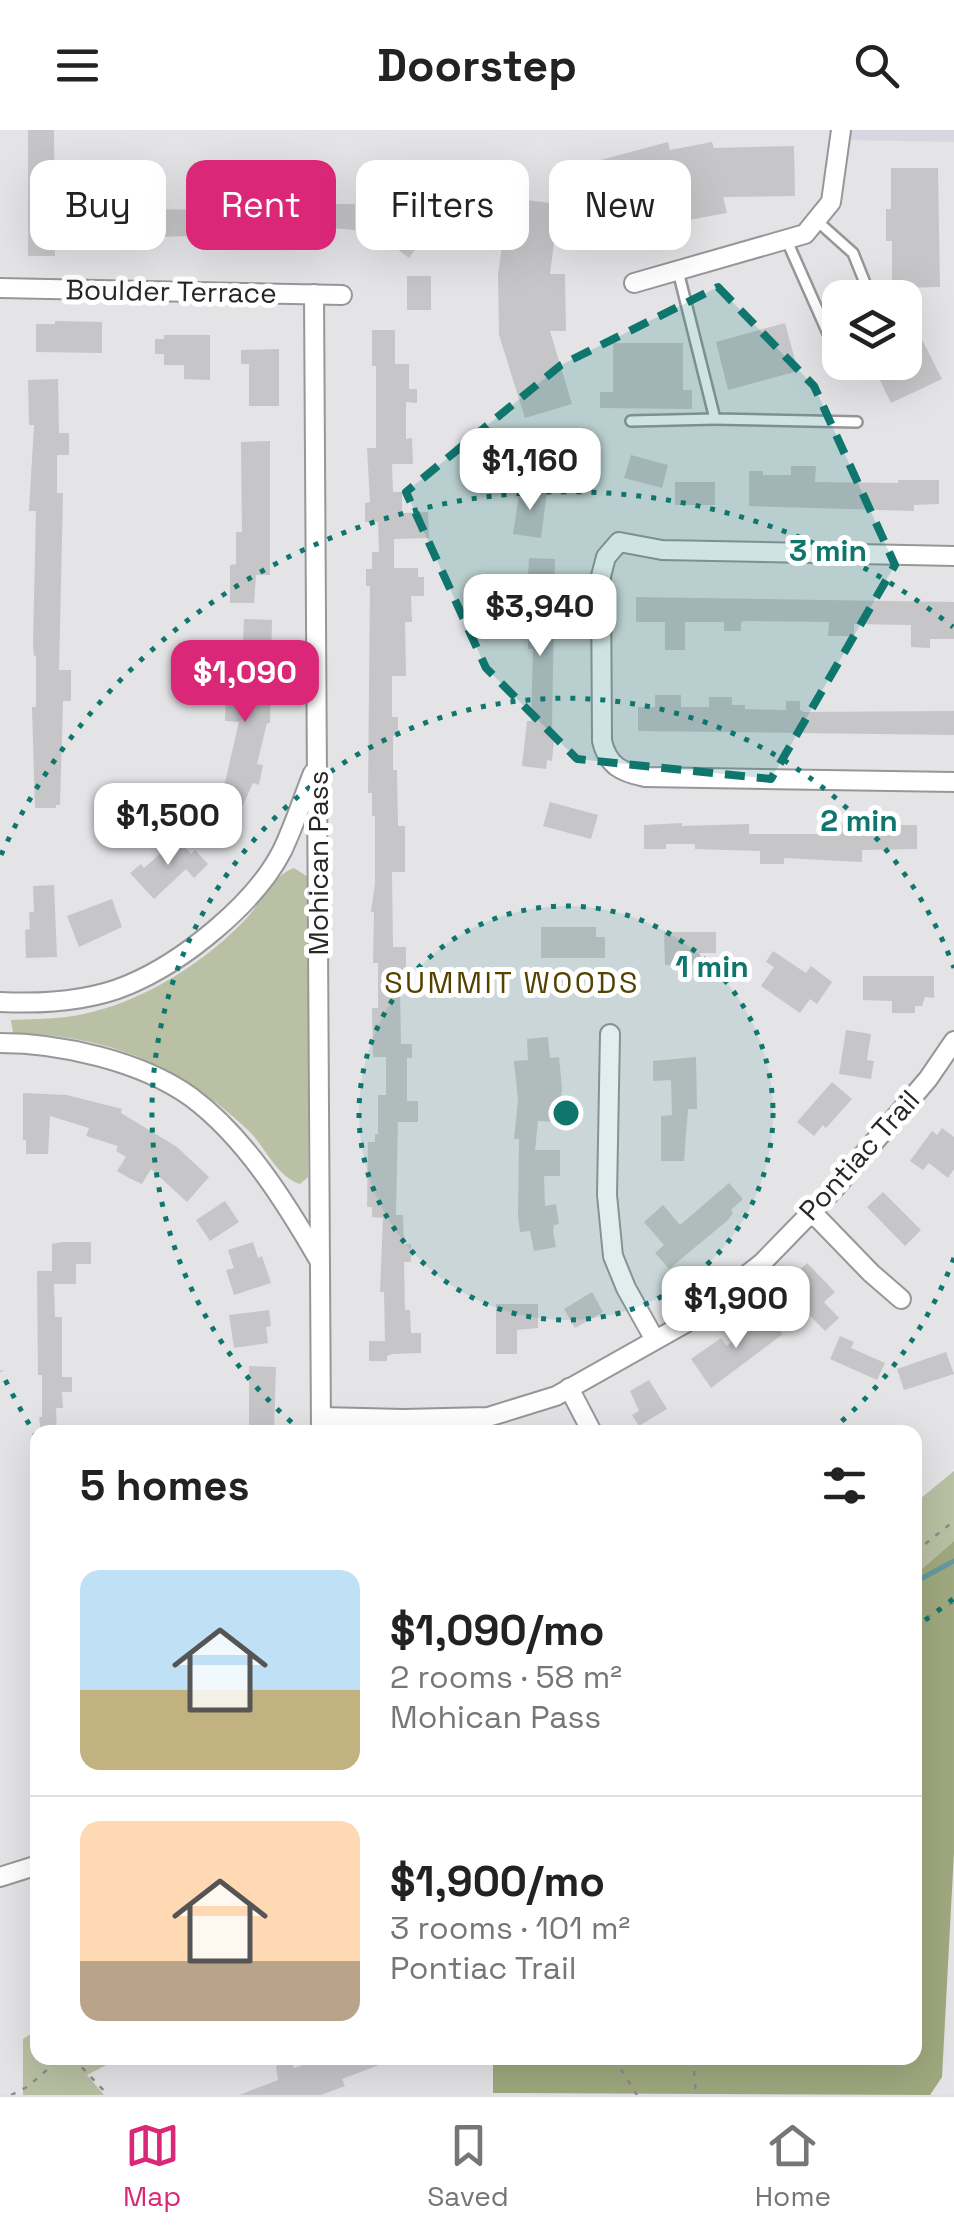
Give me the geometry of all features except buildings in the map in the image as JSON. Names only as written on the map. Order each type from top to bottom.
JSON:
[{"type":"street","points":[[634,283],[805,234],[831,202],[841,130]]},
{"type":"street","name":"Boulder Terrace","points":[[0,288],[342,294]]},
{"type":"street","name":"Mohican Pass","points":[[314,294],[321,1424]]},
{"type":"street","points":[[954,556],[662,550],[619,542],[606,557],[601,576],[602,741],[605,756],[613,766],[644,777],[954,782]]},
{"type":"street","points":[[0,1002],[85,998],[128,985],[200,942],[246,900],[280,853],[317,763]]},
{"type":"street","points":[[610,1034],[608,1195],[612,1256],[655,1340]]},
{"type":"street","name":"Pontiac Trail","points":[[321,1424],[488,1417],[556,1396],[655,1340],[720,1298],[762,1263],[834,1189],[928,1079],[954,1040]]},
{"type":"street","points":[[0,1044],[78,1050],[136,1069],[190,1096],[240,1146],[284,1200],[319,1261]]},
{"type":"street","points":[[812,1210],[870,1273],[901,1299]]},
{"type":"street","points":[[569,1388],[588,1425]]},
{"type":"street","points":[[0,1877],[30,1868]]},
{"type":"lane","points":[[816,220],[853,254],[864,280]]},
{"type":"lane","points":[[786,240],[822,320]]},
{"type":"lane","points":[[678,271],[715,419]]},
{"type":"lane","points":[[631,421],[857,422]]},
{"type":"path","points":[[922,1546],[954,1521]]},
{"type":"path","points":[[922,1620],[954,1602]]},
{"type":"path","points":[[11,2095],[53,2065]]},
{"type":"path","points":[[80,2065],[108,2095]]},
{"type":"path","points":[[618,2065],[637,2095]]},
{"type":"path","points":[[694,2065],[696,2095]]},
{"type":"highlighted area","points":[[718,287],[814,386],[895,565],[771,779],[577,759],[486,668],[406,492],[561,365]]},
{"type":"shaded area","points":[[841,130],[954,130],[954,142],[840,140]]},
{"type":"green space","points":[[294,868],[308,877],[309,896],[308,1177],[300,1184],[284,1174],[254,1137],[222,1107],[168,1071],[141,1058],[81,1040],[13,1033],[11,1020],[90,1013],[161,984],[224,940],[279,878]]},
{"type":"green space","points":[[954,1471],[954,1541],[922,1569],[922,1497]]},
{"type":"green space","points":[[954,1541],[954,1852],[942,2077],[930,2095],[493,2093],[493,2065],[922,2065],[922,1569]]},
{"type":"green space","points":[[30,2034],[30,2065],[106,2065],[87,2075],[104,2095],[23,2095],[23,2039]]},
{"type":"waterway","points":[[922,1578],[954,1561]]},
{"type":"district","name":"SUMMIT WOODS","points":[[512,982]]}]
